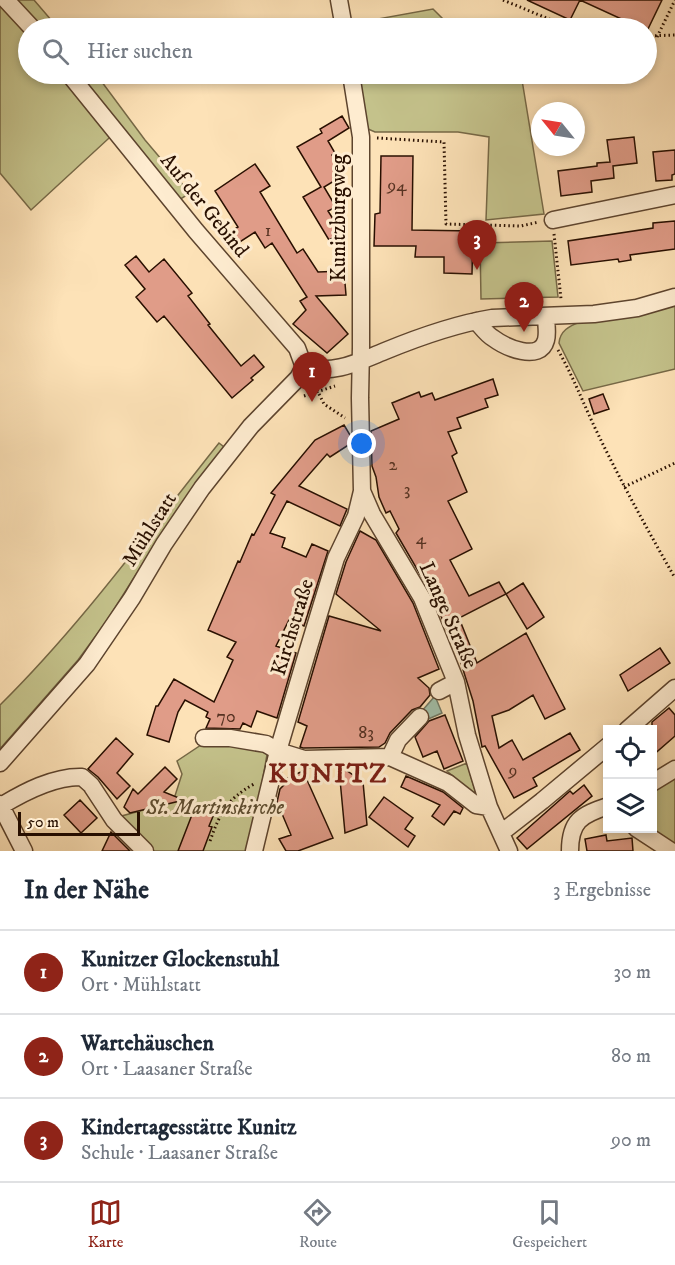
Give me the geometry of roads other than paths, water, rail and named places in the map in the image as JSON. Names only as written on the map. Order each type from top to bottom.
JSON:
[{"type":"street","points":[[6,0],[23,18]]},
{"type":"street","points":[[339,0],[342,18]]},
{"type":"street","name":"Auf der Gebind","points":[[77,84],[196,231],[297,348],[304,367]]},
{"type":"street","name":"Kunitzburgweg","points":[[352,84],[360,137],[360,362]]},
{"type":"street","points":[[553,220],[675,195]]},
{"type":"street","points":[[304,367],[336,369],[476,321],[594,314],[638,308],[675,297]]},
{"type":"street","points":[[476,321],[492,338],[525,352],[536,352],[543,347],[547,338],[546,316]]},
{"type":"street","name":"Lange Straße","points":[[360,362],[362,491],[372,514],[422,598],[456,682],[467,735],[489,807],[509,851]]},
{"type":"street","name":"Mühlstatt","points":[[0,763],[87,663],[132,598],[164,544],[202,488],[251,426],[298,378],[304,367]]},
{"type":"street","name":"Kirchstraße","points":[[254,851],[278,751],[336,558],[356,516],[362,491]]},
{"type":"street","points":[[439,691],[456,682]]},
{"type":"street","points":[[632,725],[675,688]]},
{"type":"street","points":[[390,757],[398,740],[420,717]]},
{"type":"street","points":[[204,738],[230,738],[266,744],[278,751],[304,759],[390,757],[448,783],[476,805],[489,807]]},
{"type":"street","points":[[501,833],[603,750]]},
{"type":"street","points":[[657,780],[675,769]]},
{"type":"street","points":[[24,851],[6,833],[0,805],[47,784],[82,777],[91,785],[114,820],[145,851]]},
{"type":"street","points":[[570,851],[572,831],[579,819],[603,808]]},
{"type":"street","points":[[644,833],[671,851]]},
{"type":"place","name":"Kindertagesstätte Kunitz","points":[[477,270]]},
{"type":"place","name":"Wartehäuschen","points":[[524,332]]},
{"type":"place","name":"Kunitzer Glockenstuhl","points":[[312,402]]},
{"type":"district","name":"KUNITZ","points":[[328,773]]},
{"type":"park label","name":"St. Martinskirche","points":[[215,807]]}]
